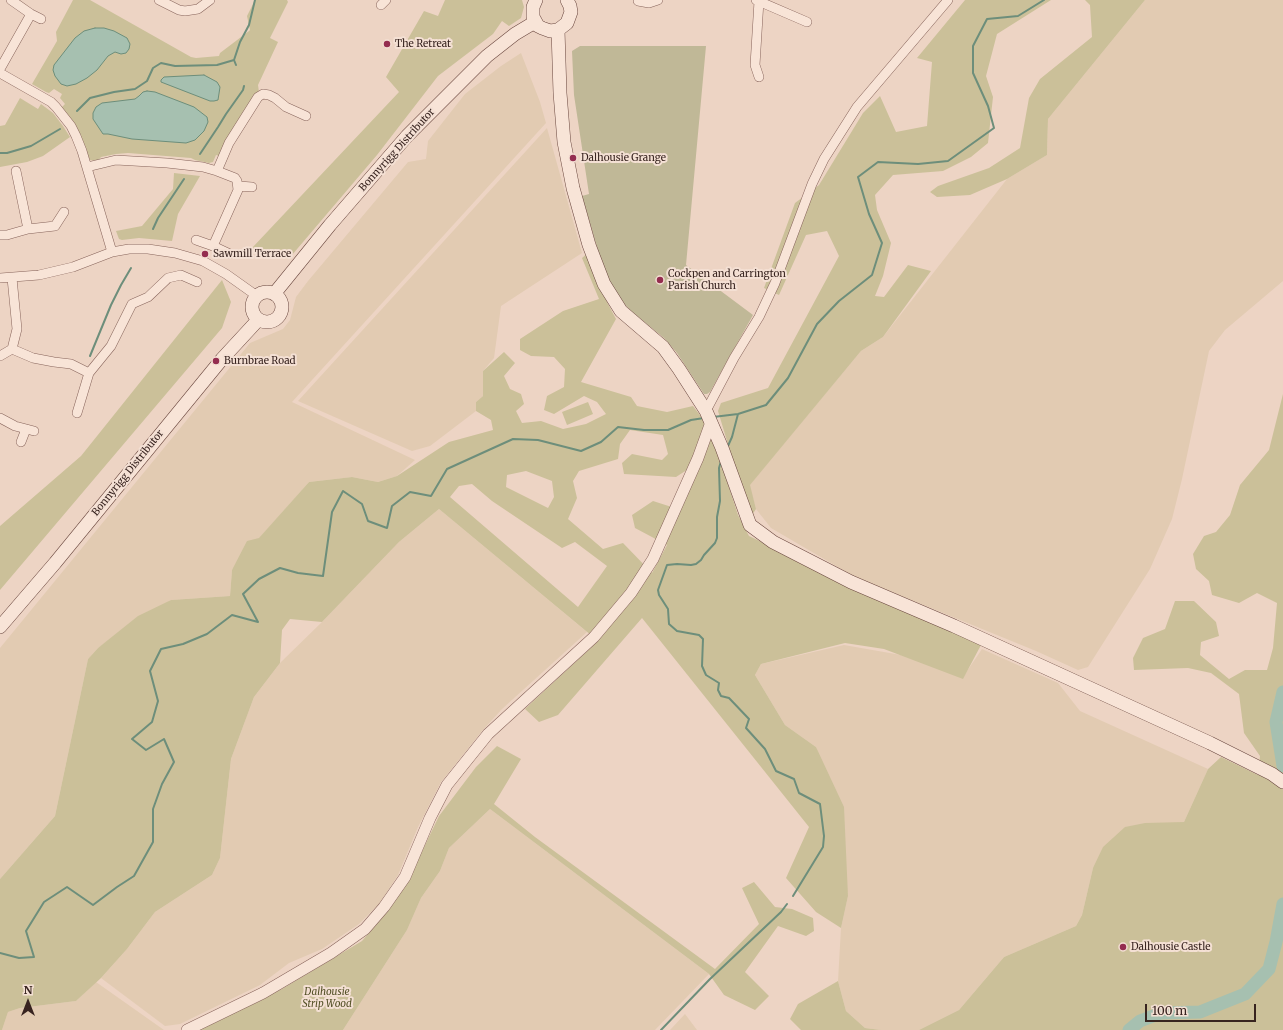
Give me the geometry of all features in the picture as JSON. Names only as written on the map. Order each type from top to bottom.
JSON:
[{"type":"main road","points":[[536,0],[533,5],[533,17],[542,28],[550,31],[558,30],[563,27],[570,18],[571,12],[568,0]]},
{"type":"main road","name":"Bonnyrigg Distributor","points":[[274,294],[330,225],[407,136],[487,56],[515,34],[536,22]]},
{"type":"main road","points":[[558,30],[560,93],[564,142],[587,238],[601,277],[621,311],[663,347],[709,416],[750,525],[773,542],[850,582],[961,629],[1210,743],[1272,774],[1283,782]]},
{"type":"main road","points":[[262,292],[274,294],[280,299],[282,304],[280,315],[270,322],[258,320],[253,314],[252,309],[253,300],[256,296],[262,292]]},
{"type":"main road","name":"Bonnyrigg Distributor","points":[[0,627],[55,563],[225,356],[258,320]]},
{"type":"street","points":[[11,0],[41,19]]},
{"type":"street","points":[[159,0],[179,10],[185,11],[198,9],[210,0]]},
{"type":"street","points":[[638,1],[649,3],[658,0]]},
{"type":"street","points":[[759,77],[755,65],[758,0],[807,22]]},
{"type":"street","points":[[187,1030],[263,993],[331,954],[365,929],[384,907],[405,877],[430,818],[447,785],[488,734],[594,636],[631,593],[653,559],[698,458],[709,416],[734,358],[758,317],[775,283],[812,184],[824,158],[858,107],[948,0]]},
{"type":"street","points":[[0,69],[31,14]]},
{"type":"street","points":[[0,73],[42,97],[56,107],[71,126],[87,167],[112,252]]},
{"type":"street","points":[[217,171],[228,143],[258,97],[263,94],[269,95],[286,107],[306,116]]},
{"type":"street","points":[[87,167],[116,160],[167,163],[203,167],[235,178],[239,186],[238,190],[213,246]]},
{"type":"street","points":[[16,171],[28,229]]},
{"type":"street","points":[[239,186],[252,188]]},
{"type":"street","points":[[0,235],[7,235],[28,229],[55,226],[64,212]]},
{"type":"street","points":[[196,240],[230,254]]},
{"type":"street","points":[[0,278],[46,274],[112,252],[129,249],[148,249],[190,256],[216,267],[256,296]]},
{"type":"street","points":[[76,413],[89,373],[111,346],[132,304],[148,297],[168,278],[182,275],[197,282]]},
{"type":"street","points":[[12,278],[17,329],[12,350]]},
{"type":"street","points":[[0,356],[12,350],[33,358],[71,364],[89,373]]},
{"type":"street","points":[[0,418],[15,426],[30,430],[21,442]]},
{"type":"shaded area","points":[[1145,0],[1283,0],[1283,281],[1225,330],[1209,351],[1172,519],[1150,569],[1088,667],[1078,670],[1036,651],[855,577],[771,528],[756,509],[749,485],[861,351],[883,337],[1007,179],[1047,155],[1048,119]]},
{"type":"shaded area","points":[[95,28],[104,28],[114,31],[127,38],[130,44],[129,49],[126,53],[121,54],[115,52],[108,56],[97,70],[76,84],[67,86],[61,84],[55,76],[53,70],[54,65],[75,38],[84,31]]},
{"type":"shaded area","points":[[580,46],[706,46],[686,265],[753,315],[710,392],[707,394],[704,394],[677,353],[664,338],[631,311],[618,297],[607,276],[582,196],[589,194],[574,95],[572,51]]},
{"type":"shaded area","points":[[521,53],[540,102],[546,123],[292,402],[415,460],[397,476],[378,482],[352,477],[309,482],[232,570],[230,596],[171,600],[98,648],[88,659],[55,816],[0,879],[0,648],[250,343],[283,329],[290,320],[296,297],[408,162],[426,159],[428,141],[465,94],[501,66]]},
{"type":"shaded area","points":[[204,75],[217,82],[220,87],[218,100],[210,101],[161,82],[164,77]]},
{"type":"shaded area","points":[[143,92],[155,92],[194,107],[207,117],[208,122],[204,131],[195,140],[186,143],[132,139],[103,134],[93,119],[93,113],[96,107],[102,103],[135,99]]},
{"type":"shaded area","points":[[547,128],[582,253],[501,306],[494,358],[483,371],[483,396],[476,402],[476,411],[430,446],[412,451],[298,401]]},
{"type":"shaded area","points":[[439,509],[587,632],[502,709],[482,731],[441,782],[418,827],[398,875],[379,904],[359,924],[322,949],[289,963],[260,985],[180,1024],[165,1026],[101,978],[127,949],[155,912],[212,875],[220,858],[231,759],[254,697],[280,663],[399,542]]},
{"type":"shaded area","points":[[844,645],[901,655],[963,677],[982,649],[1058,683],[1080,711],[1208,769],[1184,822],[1179,823],[1093,868],[1082,915],[1076,926],[1004,957],[959,1010],[919,1030],[881,1030],[865,1028],[846,1011],[838,981],[841,928],[848,896],[816,747],[785,725],[755,675],[761,664]]},
{"type":"shaded area","points":[[490,809],[709,974],[655,1030],[343,1030],[407,930],[421,898],[440,871],[449,848]]},
{"type":"shaded area","points":[[96,982],[164,1030],[2,1030],[8,1012],[20,1008],[76,1001]]},
{"type":"shaded area","points":[[685,1014],[697,1030],[670,1030]]},
{"type":"green space","points":[[73,0],[90,0],[191,57],[196,58],[219,56],[220,53],[249,31],[247,16],[255,0],[287,0],[288,2],[270,38],[278,42],[258,85],[259,92],[219,156],[216,155],[213,162],[209,163],[191,158],[128,153],[101,157],[98,161],[90,160],[62,107],[65,104],[60,98],[62,94],[54,89],[49,93],[46,92],[32,84],[57,41],[56,32]]},
{"type":"green space","points":[[445,0],[522,0],[524,7],[521,18],[509,26],[502,21],[493,34],[438,76],[377,155],[292,255],[257,254],[252,248],[399,92],[386,77],[424,11],[438,16]]},
{"type":"green space","points":[[965,0],[1051,0],[997,34],[986,76],[993,97],[988,143],[971,157],[943,171],[893,175],[875,195],[877,210],[891,243],[883,276],[875,296],[884,297],[908,265],[931,271],[883,337],[861,351],[750,485],[756,509],[752,515],[748,511],[718,411],[721,403],[768,388],[839,256],[827,231],[806,235],[779,295],[764,288],[795,203],[819,185],[863,113],[880,96],[896,132],[927,126],[932,62],[917,58]]},
{"type":"green space","points":[[1085,0],[1145,0],[1048,119],[1047,155],[1007,179],[970,195],[937,197],[930,192],[938,186],[989,168],[1020,148],[1029,98],[1040,79],[1092,37],[1090,5]]},
{"type":"green space","points":[[20,98],[38,109],[41,104],[53,113],[70,137],[43,156],[27,162],[0,167],[0,126],[5,125]]},
{"type":"green space","points":[[174,173],[200,176],[178,214],[172,241],[139,238],[119,239],[116,231],[142,226],[173,189]]},
{"type":"green space","points":[[588,253],[608,304],[616,319],[581,382],[631,397],[637,406],[667,412],[693,406],[706,423],[693,466],[676,477],[624,474],[622,463],[632,454],[662,460],[668,454],[663,435],[630,430],[620,444],[618,459],[579,471],[573,481],[577,498],[568,519],[603,549],[623,543],[652,573],[667,545],[635,528],[632,515],[653,501],[681,510],[709,439],[713,438],[738,515],[749,536],[981,645],[963,679],[884,649],[845,643],[761,664],[755,675],[785,725],[816,747],[844,807],[848,896],[841,928],[816,912],[786,878],[809,827],[642,618],[558,715],[539,722],[525,709],[598,641],[439,509],[399,542],[322,622],[290,619],[282,630],[280,663],[254,697],[231,759],[220,858],[212,875],[155,912],[127,949],[101,978],[76,1001],[20,1008],[8,1012],[2,1030],[0,1030],[0,879],[55,816],[88,659],[98,648],[138,616],[171,600],[230,596],[232,570],[247,541],[259,538],[309,482],[352,477],[378,482],[397,476],[449,442],[493,430],[491,420],[476,411],[476,402],[483,396],[483,371],[504,352],[515,363],[504,376],[510,389],[521,394],[524,404],[516,411],[522,423],[541,421],[563,429],[586,424],[606,414],[597,402],[584,396],[554,414],[544,410],[547,396],[564,387],[565,369],[554,357],[531,356],[520,350],[520,339],[563,311],[599,299],[582,258]],"holes":[[[526,471],[552,481],[554,497],[548,508],[506,487],[507,475]],[[472,484],[492,501],[562,548],[575,542],[607,566],[578,607],[450,497],[459,486]]]},
{"type":"green space","points":[[222,280],[231,302],[222,328],[0,590],[0,526],[81,456]]},
{"type":"green space","points":[[1283,394],[1283,1030],[919,1030],[959,1010],[1004,957],[1076,926],[1082,915],[1093,868],[1103,847],[1125,827],[1145,823],[1184,822],[1208,769],[1221,757],[1258,775],[1260,756],[1244,733],[1239,694],[1211,673],[1188,668],[1134,670],[1133,658],[1143,638],[1165,629],[1175,601],[1194,601],[1216,622],[1219,636],[1201,642],[1200,655],[1229,679],[1245,670],[1267,670],[1273,648],[1277,603],[1257,593],[1239,603],[1212,595],[1209,581],[1196,569],[1193,554],[1204,536],[1216,532],[1230,515],[1240,485],[1269,450]]},
{"type":"green space","points":[[588,402],[593,414],[567,425],[562,412]]},
{"type":"green space","name":"Dalhousie Strip Wood","points":[[497,746],[521,759],[494,804],[535,837],[715,969],[759,924],[742,888],[754,882],[775,907],[792,909],[813,918],[814,931],[806,936],[778,926],[745,972],[769,996],[755,1010],[724,995],[709,974],[490,809],[449,848],[440,871],[421,898],[407,930],[343,1030],[198,1030],[208,1023],[282,989],[362,941],[388,910],[413,870],[439,816],[476,767]]},
{"type":"green space","points":[[838,981],[846,1011],[865,1028],[881,1030],[801,1030],[790,1019],[798,1004]]},
{"type":"waterway","points":[[77,111],[90,98],[135,89],[147,81],[153,68],[161,63],[175,66],[217,65],[234,60],[240,42],[249,25],[255,0]]},
{"type":"waterway","points":[[713,417],[738,414],[766,405],[788,378],[817,324],[839,301],[872,275],[882,243],[869,214],[858,177],[878,162],[918,164],[948,161],[994,128],[988,106],[973,73],[973,46],[987,19],[1018,16],[1044,0]]},
{"type":"waterway","points":[[234,60],[236,65]]},
{"type":"waterway","points":[[200,154],[243,90],[244,86]]},
{"type":"waterway","points":[[0,153],[7,153],[31,146],[60,129]]},
{"type":"waterway","points":[[153,229],[158,218],[184,179]]},
{"type":"waterway","points":[[90,356],[111,305],[131,268]]},
{"type":"waterway","points":[[727,448],[732,437],[738,414]]},
{"type":"waterway","points":[[0,953],[19,958],[34,957],[26,931],[44,902],[67,887],[93,905],[134,876],[153,842],[153,809],[162,784],[174,762],[164,739],[146,750],[132,739],[152,722],[158,701],[150,671],[161,649],[183,644],[207,634],[232,615],[258,622],[243,594],[259,579],[280,568],[298,573],[323,576],[332,512],[343,491],[362,504],[368,521],[387,528],[392,506],[410,492],[431,496],[447,469],[513,439],[538,440],[581,451],[601,442],[618,427],[644,430],[668,430],[691,420],[704,418]]},
{"type":"waterway","points":[[721,461],[719,468],[720,501],[717,517],[717,538],[715,543],[696,564],[667,565],[658,590],[659,595],[668,609],[669,624],[677,631],[699,635],[703,639],[702,666],[706,675],[719,683],[718,690],[721,696],[729,698],[749,719],[746,728],[765,749],[776,771],[794,779],[799,793],[820,804],[824,836],[823,847],[793,896]]},
{"type":"waterway","points":[[1283,692],[1276,722],[1283,766]]},
{"type":"waterway","points":[[661,1030],[710,979],[781,912],[787,904]]},
{"type":"waterway","points":[[1129,1030],[1140,1021],[1161,1013],[1200,1012],[1245,994],[1269,969],[1283,904]]},
{"type":"place","name":"The Retreat","points":[[387,44]]},
{"type":"place","name":"Dalhousie Grange","points":[[573,158]]},
{"type":"place","name":"Sawmill Terrace","points":[[205,254]]},
{"type":"place","name":"Cockpen and Carrington Parish Church","points":[[660,280]]},
{"type":"place","name":"Burnbrae Road","points":[[216,361]]},
{"type":"place","name":"Dalhousie Castle","points":[[1123,947]]}]
